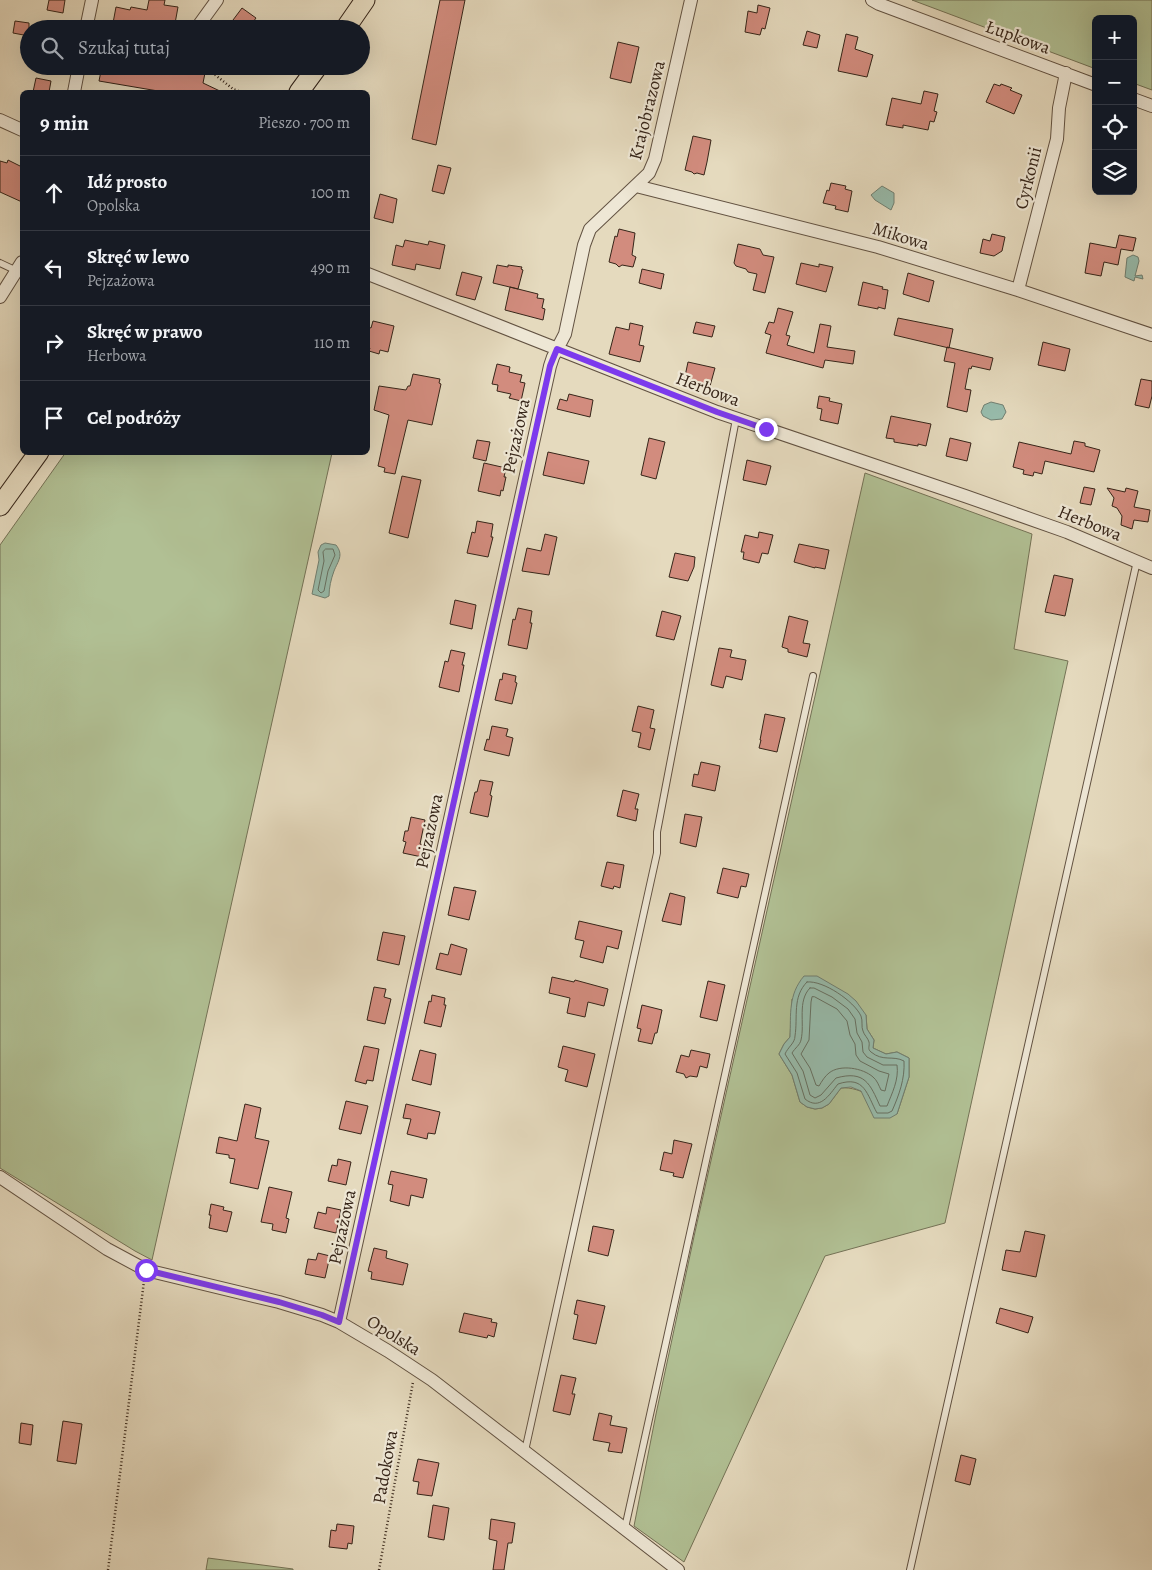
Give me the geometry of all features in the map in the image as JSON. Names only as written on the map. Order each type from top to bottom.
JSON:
[{"type":"main road","points":[[351,20],[365,0]]},
{"type":"main road","points":[[300,90],[311,75]]},
{"type":"main road","points":[[0,506],[36,455]]},
{"type":"street","points":[[88,20],[92,0]]},
{"type":"street","points":[[203,20],[217,0]]},
{"type":"street","name":"Krajobrazowa","points":[[557,349],[566,334],[584,245],[590,229],[650,173],[655,159],[692,0]]},
{"type":"street","name":"Łupkowa","points":[[872,0],[888,8],[1092,83]]},
{"type":"street","name":"Cyrkonii","points":[[1018,290],[1057,139],[1066,73]]},
{"type":"street","points":[[74,90],[77,75]]},
{"type":"street","points":[[1137,100],[1152,106]]},
{"type":"street","points":[[0,120],[20,129]]},
{"type":"street","name":"Mikowa","points":[[636,186],[878,247],[1018,290],[1152,336]]},
{"type":"street","points":[[0,297],[20,266]]},
{"type":"street","name":"Herbowa","points":[[370,275],[736,419],[1067,532],[1152,568]]},
{"type":"street","name":"Pejzażowa","points":[[339,1322],[550,366],[557,349]]},
{"type":"street","name":"Opolska","points":[[0,1177],[107,1249],[146,1270],[279,1302],[339,1322],[415,1369],[678,1570]]},
{"type":"lane","points":[[0,264],[20,266]]},
{"type":"lane","points":[[525,1452],[657,853],[657,832],[736,419]]},
{"type":"lane","points":[[910,1570],[1137,561]]},
{"type":"lane","points":[[625,1530],[813,676]]},
{"type":"path","points":[[215,75],[236,90]]},
{"type":"path","points":[[108,1570],[146,1270]]},
{"type":"path","name":"Padokowa","points":[[379,1570],[415,1369]]},
{"type":"shaded area","points":[[912,0],[1152,0],[1152,90],[1137,84],[1137,15],[1092,15],[1092,68]]},
{"type":"shaded area","points":[[64,455],[332,455],[152,1260],[0,1168],[0,545]]},
{"type":"shaded area","points":[[865,473],[1032,534],[1014,649],[1068,661],[945,1223],[825,1256],[684,1562],[634,1526],[695,1232]],"holes":[[[792,999],[866,1015],[867,1029],[874,1040],[873,1048],[886,1054],[897,1052],[909,1058],[909,1077],[897,1114],[863,1092],[849,1088],[841,1088],[829,1104],[822,1108],[807,1107],[800,1102],[792,1075],[779,1054],[790,1037]]]},
{"type":"shaded area","points":[[208,1558],[293,1569],[293,1570],[206,1570]]},
{"type":"water","points":[[882,186],[894,193],[894,203],[891,210],[875,200],[871,195]]},
{"type":"water","points":[[1133,255],[1138,257],[1139,261],[1135,276],[1142,275],[1143,279],[1135,277],[1134,281],[1125,277],[1127,258]]},
{"type":"water","points":[[991,402],[1003,405],[1006,412],[1002,419],[991,420],[983,416],[981,412],[984,405]]},
{"type":"water","points":[[325,543],[336,545],[340,555],[331,580],[329,596],[325,598],[312,594],[319,560],[318,552],[321,545]]},
{"type":"water","points":[[804,976],[817,976],[848,994],[856,1001],[866,1015],[867,1029],[874,1040],[873,1048],[886,1054],[897,1052],[909,1058],[909,1077],[897,1114],[890,1118],[874,1118],[861,1091],[851,1087],[841,1088],[829,1104],[822,1108],[807,1107],[800,1102],[792,1075],[779,1054],[790,1037],[793,998],[795,990]]},
{"type":"building","points":[[49,0],[65,0],[63,13],[47,10]]},
{"type":"building","points":[[149,0],[165,0],[164,5],[178,7],[176,20],[114,20],[116,7],[130,10],[131,7],[147,10]]},
{"type":"building","points":[[440,0],[465,0],[436,145],[412,139]]},
{"type":"building","points":[[758,5],[770,8],[765,29],[762,28],[760,35],[745,32],[748,11],[757,13]]},
{"type":"building","points":[[242,8],[256,18],[255,20],[233,20]]},
{"type":"building","points":[[15,21],[20,22],[20,34],[13,33]]},
{"type":"building","points":[[807,31],[820,35],[817,48],[803,45]]},
{"type":"building","points":[[846,34],[858,37],[855,49],[873,55],[867,77],[838,71]]},
{"type":"building","points":[[618,42],[639,47],[631,83],[610,78]]},
{"type":"building","points":[[100,75],[205,75],[203,83],[218,90],[152,90],[99,81]]},
{"type":"building","points":[[36,78],[51,81],[49,90],[33,90]]},
{"type":"building","points":[[994,84],[1000,86],[1001,84],[1012,88],[1010,90],[1022,95],[1014,114],[986,102]]},
{"type":"building","points":[[924,91],[938,94],[934,111],[937,112],[934,122],[930,121],[928,130],[903,125],[903,128],[886,125],[892,98],[921,104]]},
{"type":"building","points":[[693,136],[711,140],[704,175],[694,174],[685,170]]},
{"type":"building","points":[[8,160],[20,166],[20,201],[0,192],[0,161],[7,163]]},
{"type":"building","points":[[438,165],[451,168],[444,194],[432,191]]},
{"type":"building","points":[[831,183],[846,186],[845,189],[852,191],[848,212],[835,209],[836,206],[823,203]]},
{"type":"building","points":[[380,194],[397,199],[393,223],[374,218]]},
{"type":"building","points":[[619,229],[635,233],[632,255],[636,257],[633,267],[622,265],[619,267],[609,262],[615,236],[617,237]]},
{"type":"building","points":[[992,234],[1005,237],[1002,251],[994,256],[980,253],[983,239],[990,241]]},
{"type":"building","points":[[1119,235],[1136,238],[1133,251],[1121,249],[1118,265],[1104,262],[1101,276],[1085,273],[1090,243],[1116,248]]},
{"type":"building","points":[[405,240],[428,245],[429,241],[445,245],[440,269],[416,264],[415,270],[392,265],[396,245],[403,247]]},
{"type":"building","points":[[738,244],[760,249],[763,255],[774,257],[765,293],[753,290],[757,274],[748,272],[734,263]]},
{"type":"building","points":[[801,263],[819,267],[819,264],[833,267],[826,292],[796,284]]},
{"type":"building","points":[[497,265],[522,267],[521,269],[523,270],[518,289],[493,283]]},
{"type":"building","points":[[642,269],[664,274],[661,289],[639,283]]},
{"type":"building","points":[[462,272],[482,277],[475,300],[456,295]]},
{"type":"building","points":[[908,273],[934,281],[929,302],[903,294]]},
{"type":"building","points":[[863,282],[888,290],[885,309],[858,305]]},
{"type":"building","points":[[510,287],[538,294],[537,298],[544,299],[542,308],[545,309],[543,320],[505,310]]},
{"type":"building","points":[[778,308],[793,312],[786,335],[790,336],[787,345],[814,353],[820,324],[831,326],[827,347],[855,351],[853,364],[825,360],[823,368],[766,353],[771,335],[765,333],[769,322],[774,323]]},
{"type":"building","points":[[898,318],[953,329],[949,348],[894,335]]},
{"type":"building","points":[[373,321],[394,326],[388,352],[380,350],[379,354],[370,351]]},
{"type":"building","points":[[696,322],[715,326],[712,337],[693,333]]},
{"type":"building","points":[[630,323],[643,326],[639,345],[644,346],[640,362],[609,354],[616,327],[629,330]]},
{"type":"building","points":[[1043,342],[1070,349],[1065,371],[1038,365]]},
{"type":"building","points":[[947,347],[993,358],[990,370],[972,366],[971,369],[969,368],[965,389],[971,390],[967,412],[947,407],[955,363],[944,361]]},
{"type":"building","points":[[688,362],[715,368],[710,386],[684,381]]},
{"type":"building","points":[[497,364],[510,367],[509,372],[522,375],[520,382],[525,383],[521,401],[509,398],[511,394],[497,391],[498,385],[492,384]]},
{"type":"building","points":[[413,374],[440,379],[439,383],[441,384],[432,425],[408,420],[395,474],[384,472],[385,468],[378,466],[389,415],[374,410],[379,386],[406,390],[410,386]]},
{"type":"building","points":[[1141,379],[1152,381],[1152,396],[1149,408],[1135,405]]},
{"type":"building","points":[[569,394],[593,400],[590,417],[557,409],[560,399],[567,401]]},
{"type":"building","points":[[819,396],[830,398],[829,401],[842,404],[838,424],[820,420],[822,409],[817,408]]},
{"type":"building","points":[[891,416],[931,424],[926,446],[894,442],[894,439],[886,438]]},
{"type":"building","points":[[649,438],[665,442],[656,479],[641,475]]},
{"type":"building","points":[[950,438],[971,443],[967,461],[946,456]]},
{"type":"building","points":[[477,440],[490,442],[486,461],[473,458]]},
{"type":"building","points":[[1074,441],[1085,443],[1085,446],[1100,450],[1094,472],[1045,461],[1042,474],[1034,472],[1033,476],[1023,474],[1024,470],[1013,467],[1019,442],[1071,454]]},
{"type":"building","points":[[548,452],[589,461],[584,484],[543,475]]},
{"type":"building","points":[[747,460],[771,466],[766,485],[743,480]]},
{"type":"building","points":[[484,463],[506,468],[503,491],[501,490],[500,496],[478,491]]},
{"type":"building","points":[[402,476],[421,480],[408,538],[389,533]]},
{"type":"building","points":[[1084,487],[1095,489],[1091,505],[1080,503]]},
{"type":"building","points":[[1107,488],[1125,492],[1126,488],[1138,491],[1134,507],[1150,510],[1148,522],[1134,520],[1132,529],[1121,525],[1122,516],[1117,508],[1112,506],[1114,498]]},
{"type":"building","points":[[477,521],[493,524],[491,537],[493,537],[488,557],[467,553],[472,532],[475,533]]},
{"type":"building","points":[[759,532],[773,535],[768,554],[762,553],[759,563],[743,559],[744,552],[741,552],[745,535],[758,538]]},
{"type":"building","points":[[545,534],[557,537],[549,575],[522,571],[527,548],[541,551]]},
{"type":"building","points":[[799,544],[829,550],[825,569],[794,562]]},
{"type":"building","points":[[675,553],[695,557],[694,567],[688,581],[669,577]]},
{"type":"building","points":[[1054,575],[1073,579],[1065,616],[1045,612]]},
{"type":"building","points":[[455,600],[476,605],[472,629],[450,624]]},
{"type":"building","points":[[518,608],[532,611],[530,623],[532,623],[527,649],[508,645],[513,619],[515,620]]},
{"type":"building","points":[[662,611],[681,616],[674,640],[656,636]]},
{"type":"building","points":[[789,616],[808,621],[803,643],[810,644],[807,657],[788,652],[788,649],[782,647]]},
{"type":"building","points":[[719,648],[732,650],[730,657],[746,660],[742,680],[726,676],[723,688],[711,685]]},
{"type":"building","points":[[451,650],[465,653],[459,692],[439,687],[445,661],[448,662]]},
{"type":"building","points":[[503,673],[516,676],[515,682],[517,683],[512,704],[495,700]]},
{"type":"building","points":[[638,706],[654,710],[650,728],[655,729],[650,750],[638,747],[641,733],[632,731]]},
{"type":"building","points":[[765,714],[785,718],[777,752],[759,748]]},
{"type":"building","points":[[492,726],[508,729],[506,736],[513,738],[509,756],[484,750],[487,739],[489,740]]},
{"type":"building","points":[[701,762],[720,766],[715,791],[692,786],[694,774],[698,775]]},
{"type":"building","points":[[480,780],[493,782],[488,817],[470,813]]},
{"type":"building","points":[[623,790],[639,794],[635,809],[638,809],[636,821],[617,816]]},
{"type":"building","points":[[685,814],[702,817],[696,847],[680,843]]},
{"type":"building","points":[[411,817],[425,820],[420,844],[424,845],[422,857],[403,853],[406,842],[403,841],[405,831],[408,831]]},
{"type":"building","points":[[607,862],[624,865],[620,888],[614,886],[613,889],[601,886]]},
{"type":"building","points":[[723,868],[749,874],[746,887],[741,886],[738,898],[717,893]]},
{"type":"building","points":[[454,887],[476,891],[469,920],[448,915]]},
{"type":"building","points":[[670,893],[685,897],[681,925],[662,921]]},
{"type":"building","points":[[579,921],[622,931],[618,949],[607,946],[603,963],[580,957],[584,941],[575,939]]},
{"type":"building","points":[[383,932],[405,936],[399,965],[377,960]]},
{"type":"building","points":[[451,944],[467,949],[461,975],[436,969],[440,953],[448,955]]},
{"type":"building","points":[[552,977],[574,982],[575,980],[608,989],[604,1006],[588,1002],[585,1017],[567,1013],[570,998],[549,993]]},
{"type":"building","points":[[708,981],[725,985],[717,1021],[700,1017]]},
{"type":"building","points":[[374,987],[386,989],[384,997],[391,999],[385,1024],[367,1020]]},
{"type":"building","points":[[432,995],[445,998],[444,1005],[446,1005],[441,1027],[424,1023]]},
{"type":"building","points":[[642,1005],[662,1010],[657,1033],[655,1033],[652,1044],[638,1041],[641,1029],[637,1028]]},
{"type":"building","points":[[364,1046],[379,1049],[373,1081],[367,1080],[366,1084],[355,1081]]},
{"type":"building","points":[[563,1046],[595,1054],[587,1087],[565,1081],[568,1070],[558,1067]]},
{"type":"building","points":[[420,1050],[436,1054],[431,1085],[412,1080]]},
{"type":"building","points":[[691,1050],[710,1054],[707,1068],[700,1066],[697,1077],[690,1076],[686,1078],[684,1074],[676,1072],[681,1055],[689,1057]]},
{"type":"building","points":[[346,1101],[368,1106],[361,1134],[339,1129]]},
{"type":"building","points":[[245,1104],[261,1108],[255,1138],[269,1141],[258,1189],[230,1183],[235,1159],[229,1158],[229,1155],[216,1153],[219,1137],[237,1141]]},
{"type":"building","points":[[406,1104],[440,1112],[435,1134],[428,1133],[427,1139],[407,1134],[411,1119],[403,1118]]},
{"type":"building","points":[[674,1140],[692,1144],[683,1178],[673,1176],[674,1173],[660,1170],[664,1152],[672,1154]]},
{"type":"building","points":[[338,1159],[351,1162],[346,1185],[328,1181],[332,1165],[337,1166]]},
{"type":"building","points":[[391,1171],[427,1179],[423,1198],[411,1195],[409,1206],[390,1201],[393,1185],[388,1184]]},
{"type":"building","points":[[269,1187],[292,1192],[286,1218],[289,1219],[286,1233],[272,1230],[273,1224],[261,1222]]},
{"type":"building","points":[[211,1204],[224,1207],[223,1210],[232,1212],[227,1232],[209,1228]]},
{"type":"building","points":[[327,1207],[341,1210],[336,1233],[314,1228],[318,1212],[326,1214]]},
{"type":"building","points":[[593,1226],[614,1230],[608,1256],[588,1251]]},
{"type":"building","points":[[1025,1231],[1045,1235],[1036,1277],[1002,1270],[1006,1250],[1020,1252]]},
{"type":"building","points":[[374,1248],[387,1251],[386,1258],[408,1264],[403,1285],[371,1279],[372,1272],[368,1271]]},
{"type":"building","points":[[318,1253],[330,1256],[325,1278],[305,1274],[308,1259],[316,1260]]},
{"type":"building","points":[[577,1300],[605,1306],[596,1344],[573,1339],[578,1315],[574,1314]]},
{"type":"building","points":[[1000,1308],[1033,1317],[1028,1333],[996,1323]]},
{"type":"building","points":[[464,1313],[492,1319],[491,1322],[497,1323],[494,1337],[488,1335],[487,1338],[459,1332]]},
{"type":"building","points":[[561,1375],[576,1378],[572,1394],[575,1394],[570,1415],[553,1411]]},
{"type":"building","points":[[599,1413],[612,1416],[610,1425],[627,1428],[622,1453],[608,1451],[610,1443],[593,1440]]},
{"type":"building","points":[[63,1421],[82,1424],[76,1464],[57,1461]]},
{"type":"building","points":[[21,1423],[33,1425],[31,1445],[19,1443]]},
{"type":"building","points":[[961,1455],[976,1459],[970,1485],[955,1481]]},
{"type":"building","points":[[418,1459],[439,1463],[432,1496],[417,1494],[419,1482],[413,1481]]},
{"type":"building","points":[[433,1505],[449,1508],[444,1540],[428,1537]]},
{"type":"building","points":[[491,1519],[515,1523],[512,1543],[508,1543],[504,1570],[493,1570],[497,1541],[489,1539]]},
{"type":"building","points":[[337,1524],[354,1526],[352,1544],[348,1543],[347,1549],[329,1547],[331,1530],[336,1531]]},
{"type":"route","points":[[146,1270],[279,1302],[339,1322],[550,366],[557,349],[717,412],[766,429]]}]
